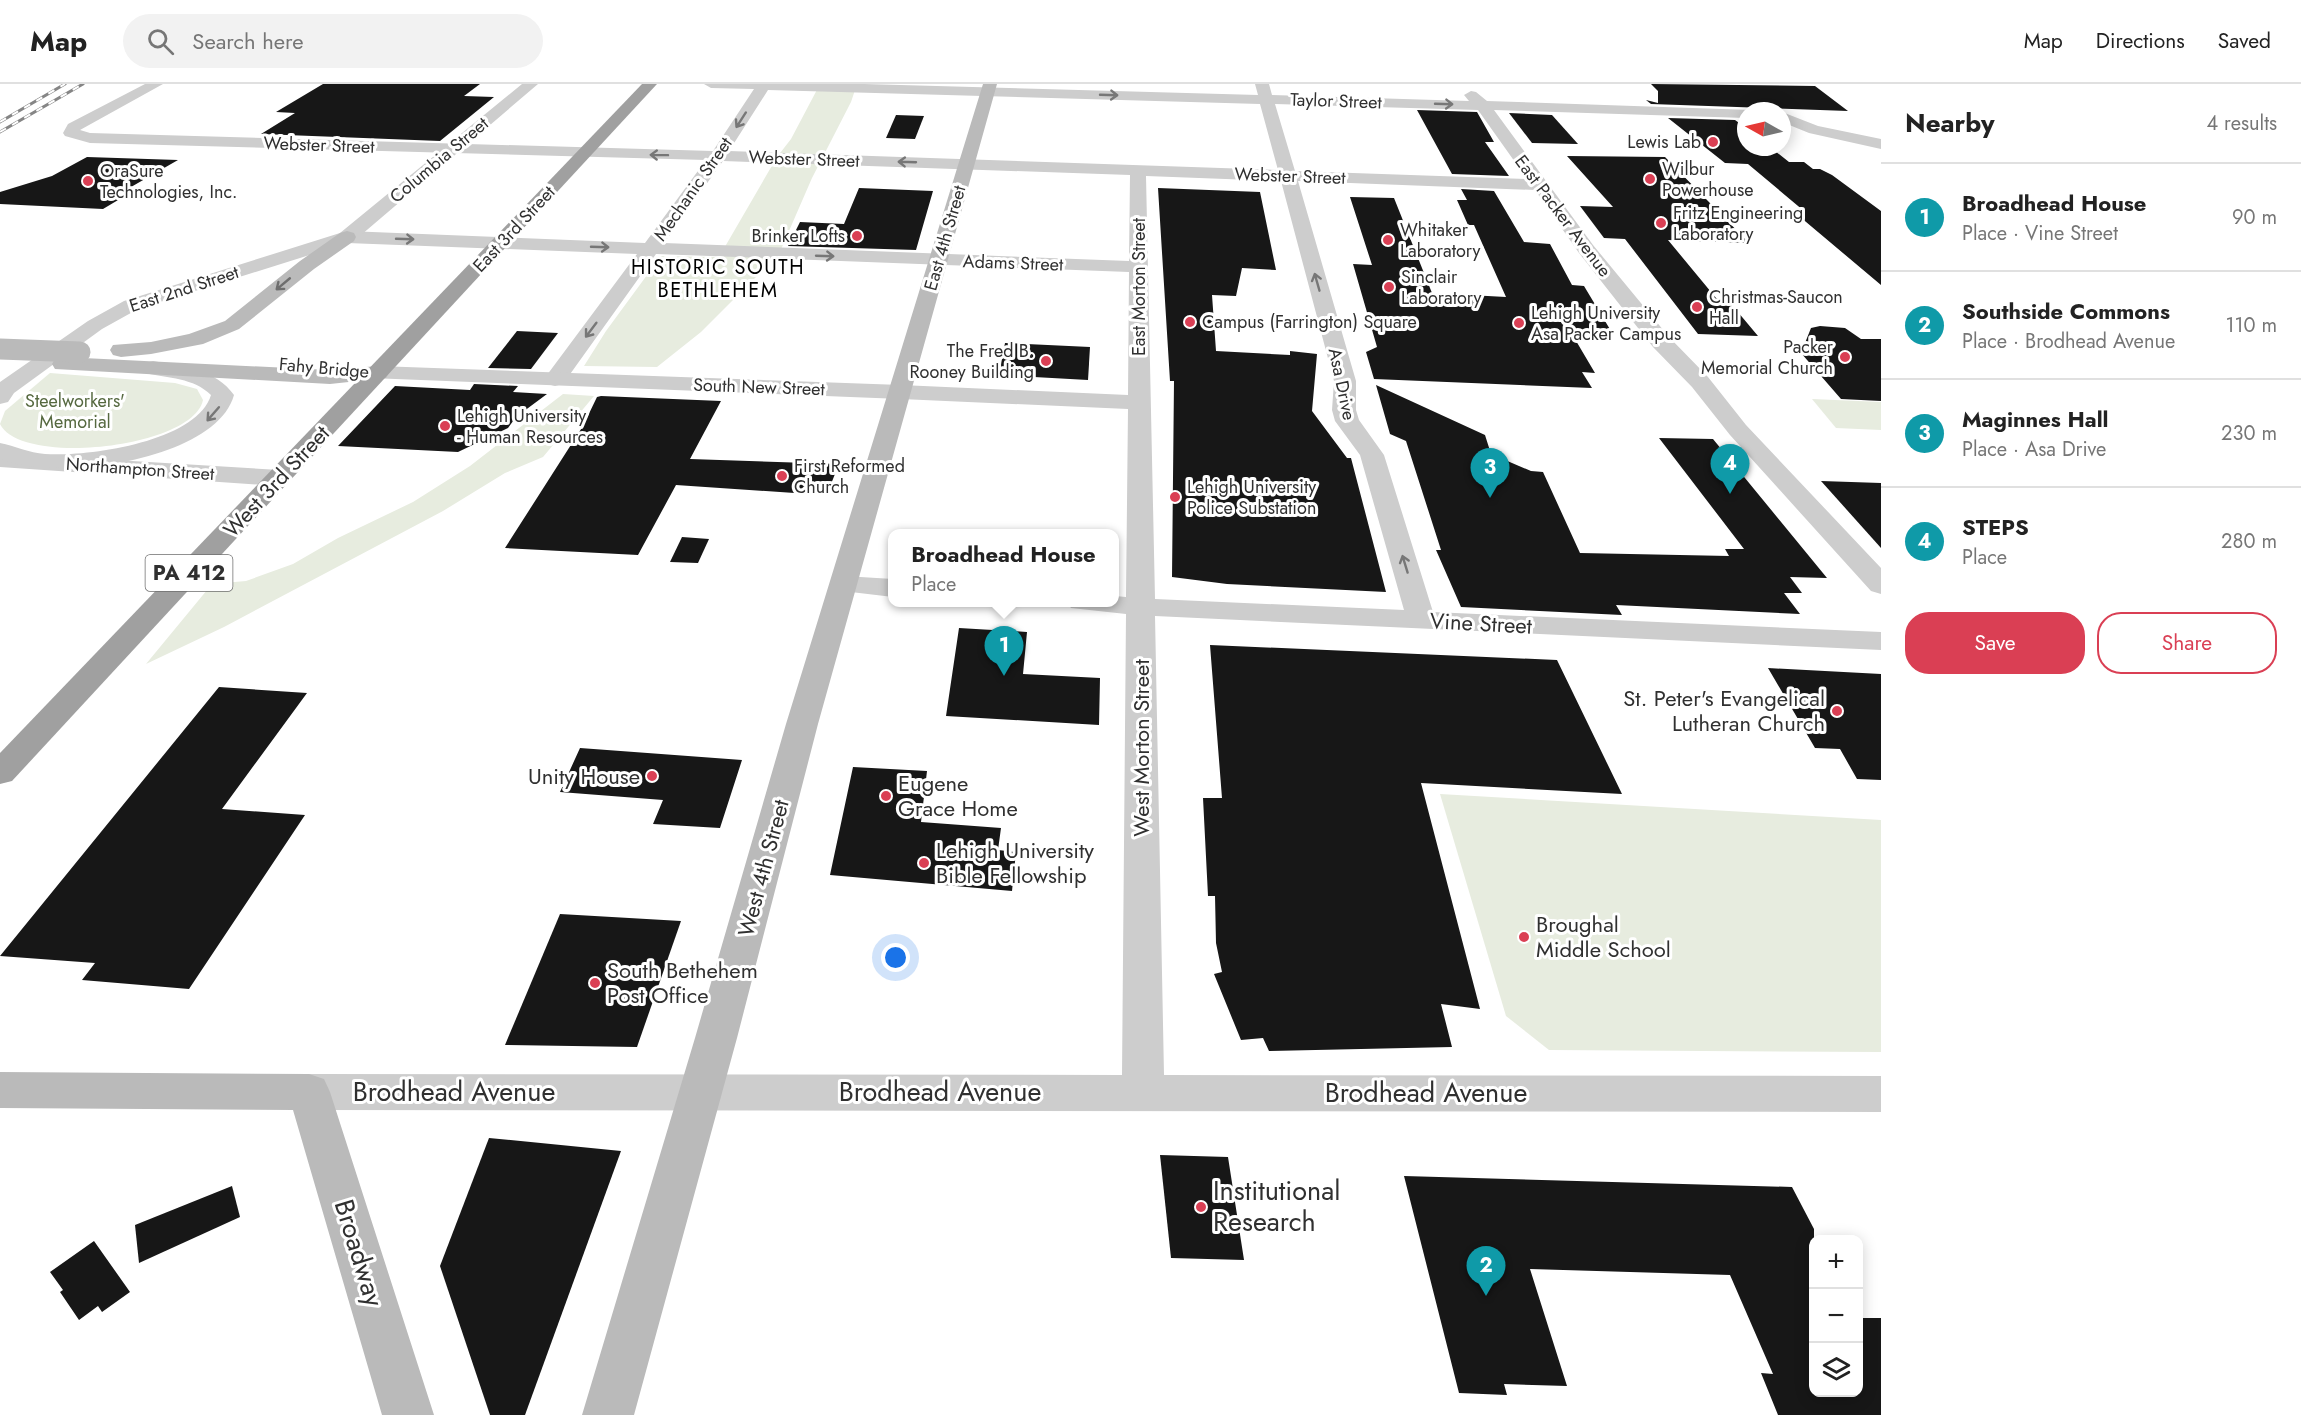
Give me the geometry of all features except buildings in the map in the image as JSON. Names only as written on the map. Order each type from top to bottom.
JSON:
[{"type":"highway","name":"East 3rd Street","points":[[378,373],[650,84]]},
{"type":"highway","name":"West 3rd Street","points":[[0,773],[378,373]]},
{"type":"main road","name":"East 4th Street","points":[[901,392],[965,164],[989,88]]},
{"type":"main road","points":[[71,358],[151,348],[195,339],[218,331],[248,314],[307,265],[347,237]]},
{"type":"main road","name":"Fahy Bridge","points":[[0,348],[153,368],[330,377],[378,373]]},
{"type":"main road","name":"Fahy Bridge","points":[[0,361],[71,358],[338,366],[378,373]]},
{"type":"main road","name":"West 4th Street","points":[[608,1415],[701,1092],[799,735],[901,392]]},
{"type":"main road","name":"Brodhead Avenue","points":[[0,1090],[309,1092]]},
{"type":"main road","name":"Broadway","points":[[309,1092],[408,1415]]},
{"type":"street","name":"Webster Street","points":[[156,84],[73,127],[71,133],[90,138],[965,164],[1539,185]]},
{"type":"street","name":"Columbia Street","points":[[347,237],[531,84]]},
{"type":"street","name":"Taylor Street","points":[[711,84],[1264,92],[1482,106],[1737,113]]},
{"type":"street","name":"East Packer Avenue","points":[[1459,84],[1482,106],[1586,249],[1661,342],[1700,382],[1738,430],[1881,585]]},
{"type":"street","name":"Mechanic Street","points":[[555,379],[718,156],[764,85]]},
{"type":"street","name":"Asa Drive","points":[[1264,92],[1345,381],[1344,410],[1347,421],[1372,455],[1421,620]]},
{"type":"street","points":[[1791,115],[1820,115]]},
{"type":"street","points":[[1791,119],[1814,130],[1881,144]]},
{"type":"street","name":"East Morton Street","points":[[1138,171],[1140,403]]},
{"type":"street","name":"Adams Street","points":[[347,237],[1139,267]]},
{"type":"street","name":"East 2nd Street","points":[[2,393],[95,325],[131,305],[347,237]]},
{"type":"street","points":[[0,450],[11,457],[43,463],[102,457],[156,445],[193,430],[218,409],[224,395],[209,381],[153,368]]},
{"type":"street","name":"South New Street","points":[[378,373],[1140,403]]},
{"type":"street","name":"West Morton Street","points":[[1140,403],[1143,1093]]},
{"type":"street","name":"Northampton Street","points":[[0,460],[279,478]]},
{"type":"street","points":[[844,584],[888,588]]},
{"type":"street","name":"Vine Street","points":[[1119,605],[1881,641]]},
{"type":"street","name":"Brodhead Avenue","points":[[309,1092],[1881,1094]]},
{"type":"green space","points":[[820,84],[857,84],[851,102],[812,178],[779,254],[701,332],[657,367],[584,366],[606,331],[661,256],[719,257],[777,157],[791,139]]},
{"type":"green space","name":"Steelworkers' Memorial","points":[[50,373],[175,383],[197,389],[203,400],[192,417],[170,430],[140,440],[106,446],[71,448],[39,445],[14,437],[0,424],[5,411]]},
{"type":"green space","points":[[563,394],[594,396],[543,457],[505,473],[443,511],[224,627],[146,664],[212,584],[246,581],[293,564],[338,538],[413,502],[470,466]]},
{"type":"green space","points":[[1812,399],[1881,402],[1881,430],[1836,428]]},
{"type":"green space","points":[[1440,794],[1881,820],[1881,1052],[1549,1050],[1506,1016]]},
{"type":"railway","points":[[0,122],[65,84]]},
{"type":"railway","points":[[0,132],[83,84]]},
{"type":"place","name":"Lewis Lab","points":[[1713,142]]},
{"type":"place","name":"Wilbur Powerhouse","points":[[1650,179]]},
{"type":"place","name":"OraSure Technologies, Inc.","points":[[88,181]]},
{"type":"place","name":"Fritz Engineering Laboratory","points":[[1661,223]]},
{"type":"place","name":"Brinker Lofts","points":[[857,236]]},
{"type":"place","name":"Whitaker Laboratory","points":[[1388,240]]},
{"type":"place","name":"Sinclair Laboratory","points":[[1389,287]]},
{"type":"place","name":"Christmas-Saucon Hall","points":[[1697,307]]},
{"type":"place","name":"Campus (Farrington) Square","points":[[1190,322]]},
{"type":"place","name":"Lehigh University Asa Packer Campus","points":[[1519,323]]},
{"type":"place","name":"Packer Memorial Church","points":[[1845,357]]},
{"type":"place","name":"The Fred B. Rooney Building","points":[[1046,361]]},
{"type":"place","name":"Lehigh University - Human Resources","points":[[445,426]]},
{"type":"place","name":"First Reformed Church","points":[[782,476]]},
{"type":"place","name":"STEPS","points":[[1730,494]]},
{"type":"place","name":"Lehigh University Police Substation","points":[[1175,497]]},
{"type":"place","name":"Maginnes Hall","points":[[1490,498]]},
{"type":"place","name":"Broadhead House","points":[[1004,676]]},
{"type":"place","name":"St. Peter's Evangelical Lutheran Church","points":[[1837,711]]},
{"type":"place","name":"Unity House","points":[[652,776]]},
{"type":"place","name":"Eugene Grace Home","points":[[886,796]]},
{"type":"place","name":"Lehigh University Bible Fellowship","points":[[924,863]]},
{"type":"place","name":"Broughal Middle School","points":[[1524,937]]},
{"type":"place","name":"South Bethehem Post Office","points":[[595,983]]},
{"type":"place","name":"Institutional Research","points":[[1201,1207]]},
{"type":"place","name":"Southside Commons","points":[[1486,1296]]},
{"type":"district","name":"HISTORIC SOUTH BETHLEHEM","points":[[718,278]]}]
